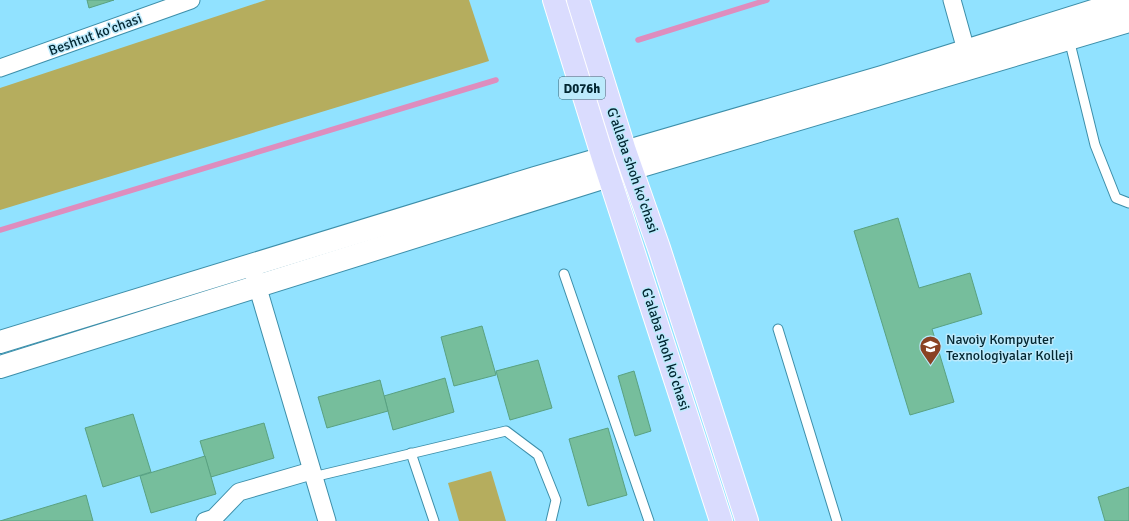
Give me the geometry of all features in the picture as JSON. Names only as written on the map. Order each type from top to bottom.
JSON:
[{"type":"main road","name":"G'allaba shoh ko'chasi","points":[[554,0],[606,168]]},
{"type":"main road","name":"G'allaba shoh ko'chasi","points":[[578,0],[628,160],[659,248]]},
{"type":"main road","points":[[0,367],[258,286],[628,160],[969,59],[1128,0]]},
{"type":"main road","points":[[969,59],[1069,39],[1129,21]]},
{"type":"main road","points":[[0,342],[251,265],[606,168]]},
{"type":"main road","name":"G'alaba shoh ko'chasi","points":[[606,168],[721,521]]},
{"type":"main road","name":"G'alaba shoh ko'chasi","points":[[659,248],[747,521]]},
{"type":"street","name":"Beshtut ko'chasi","points":[[0,68],[191,0]]},
{"type":"street","points":[[952,0],[969,59]]},
{"type":"street","points":[[251,265],[327,521]]},
{"type":"street","points":[[205,521],[214,518],[239,492],[312,474]]},
{"type":"lane","points":[[1069,39],[1095,146],[1116,198],[1129,203]]},
{"type":"lane","points":[[564,274],[649,521]]},
{"type":"lane","points":[[778,329],[837,521]]},
{"type":"lane","points":[[312,474],[506,431],[538,455],[556,500],[550,521]]},
{"type":"lane","points":[[411,453],[434,521]]},
{"type":"shaded area","points":[[266,0],[469,0],[489,61],[0,210],[0,88]]},
{"type":"shaded area","points":[[491,471],[506,521],[459,521],[448,483]]},
{"type":"building","points":[[87,0],[114,0],[89,8]]},
{"type":"building","points":[[898,218],[919,288],[970,273],[982,314],[932,329],[954,402],[910,415],[854,231]]},
{"type":"building","points":[[482,326],[496,375],[454,386],[441,337]]},
{"type":"building","points":[[538,360],[552,408],[510,420],[496,371]]},
{"type":"building","points":[[634,371],[651,431],[635,436],[618,376]]},
{"type":"building","points":[[445,378],[454,412],[393,430],[384,396]]},
{"type":"building","points":[[380,380],[388,411],[327,428],[318,397]]},
{"type":"building","points":[[133,414],[151,472],[103,487],[85,428]]},
{"type":"building","points":[[264,423],[274,458],[211,477],[200,441]]},
{"type":"building","points":[[608,428],[627,495],[588,506],[569,439]]},
{"type":"building","points":[[205,456],[216,494],[151,513],[140,476]]},
{"type":"building","points":[[1129,487],[1129,521],[1105,521],[1098,497]]},
{"type":"building","points":[[86,495],[93,521],[0,521]]},
{"type":"waterway","points":[[638,40],[767,0]]},
{"type":"waterway","points":[[0,230],[496,80]]},
{"type":"place","name":"Navoiy Kompyuter Texnologiyalar Kolleji","points":[[931,366]]}]
